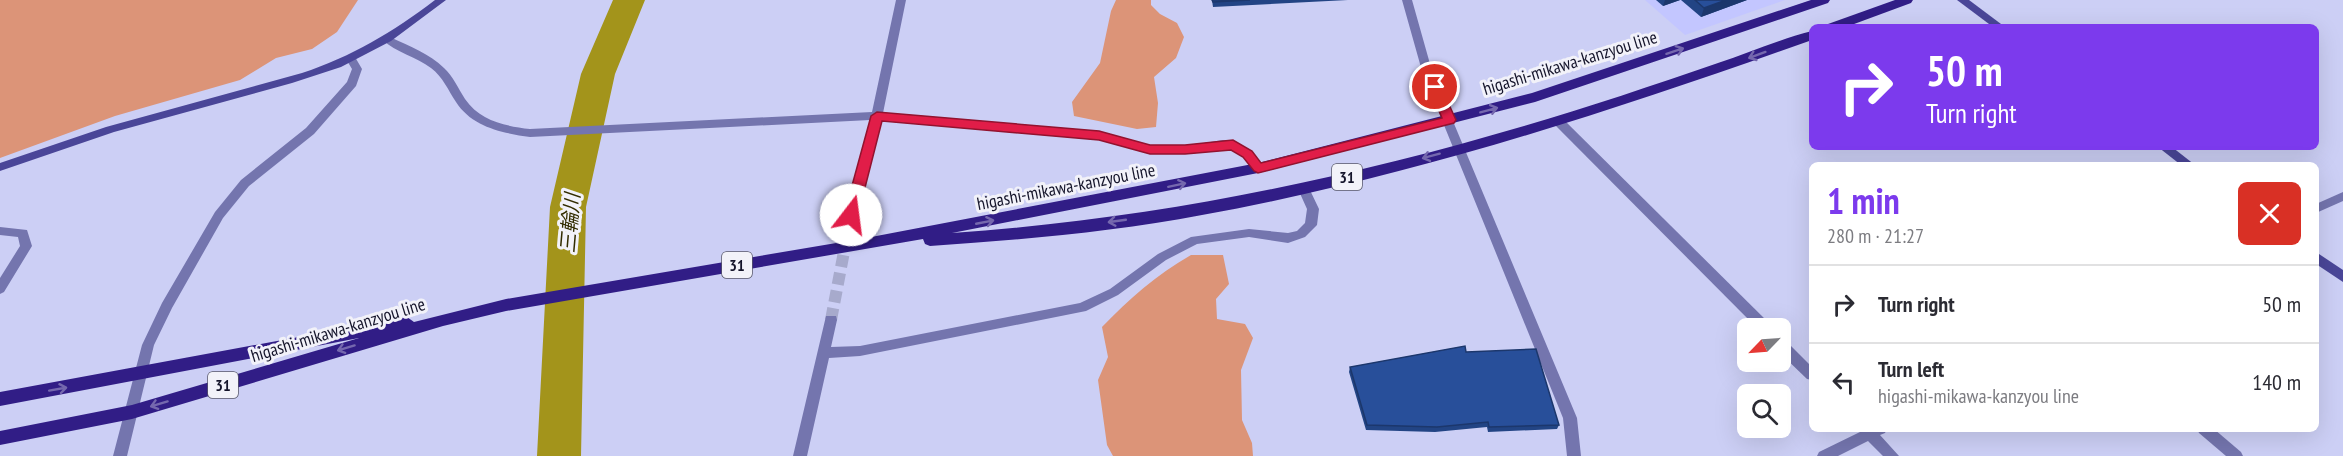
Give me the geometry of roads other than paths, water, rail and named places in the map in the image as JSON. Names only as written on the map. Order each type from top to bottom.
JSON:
[{"type":"main road","name":"higashi-mikawa-kanzyou line","points":[[0,438],[132,412],[442,320],[506,305],[866,244],[1258,168],[1535,97],[1824,0]]},
{"type":"main road","points":[[1841,24],[1907,0]]},
{"type":"main road","name":"higashi-mikawa-kanzyou line","points":[[866,244],[962,238],[1078,226],[1236,203],[1304,189],[1559,122],[1708,73],[1809,36]]},
{"type":"main road","name":"higashi-mikawa-kanzyou line","points":[[0,399],[141,374],[387,325],[442,320]]},
{"type":"street","points":[[0,167],[50,147],[125,123],[285,81],[351,59],[388,39],[441,0]]},
{"type":"street","points":[[851,215],[877,116],[901,0]]},
{"type":"street","points":[[1407,0],[1427,70],[1570,418],[1574,456]]},
{"type":"street","points":[[1962,0],[1996,24]]},
{"type":"street","points":[[388,39],[430,62],[443,73],[467,109],[479,118],[504,130],[530,133],[610,130],[877,116],[1099,136],[1150,149],[1185,150],[1233,145],[1248,154],[1258,168]]},
{"type":"street","points":[[120,456],[148,345],[166,307],[219,215],[245,183],[310,131],[338,102],[352,83],[357,69],[351,59]]},
{"type":"street","points":[[1559,122],[1756,318]]},
{"type":"street","points":[[2168,150],[2185,162]]},
{"type":"street","points":[[824,353],[860,351],[1082,307],[1114,292],[1162,257],[1196,240],[1249,233],[1288,238],[1301,234],[1311,225],[1313,209],[1304,189]]},
{"type":"street","points":[[2319,208],[2343,196]]},
{"type":"street","points":[[0,231],[23,233],[26,246],[0,289]]},
{"type":"street","points":[[2319,259],[2343,277]]},
{"type":"street","points":[[800,456],[831,320]]},
{"type":"street","points":[[1791,355],[1809,372]]},
{"type":"street","points":[[1824,456],[1870,432]]},
{"type":"street","points":[[1873,432],[1892,456]]},
{"type":"street","points":[[2208,432],[2236,456]]},
{"type":"waterway","name":"三輪川","points":[[559,456],[568,207],[598,74],[629,0]]},
{"type":"tunnel","points":[[831,320],[851,215]]}]
